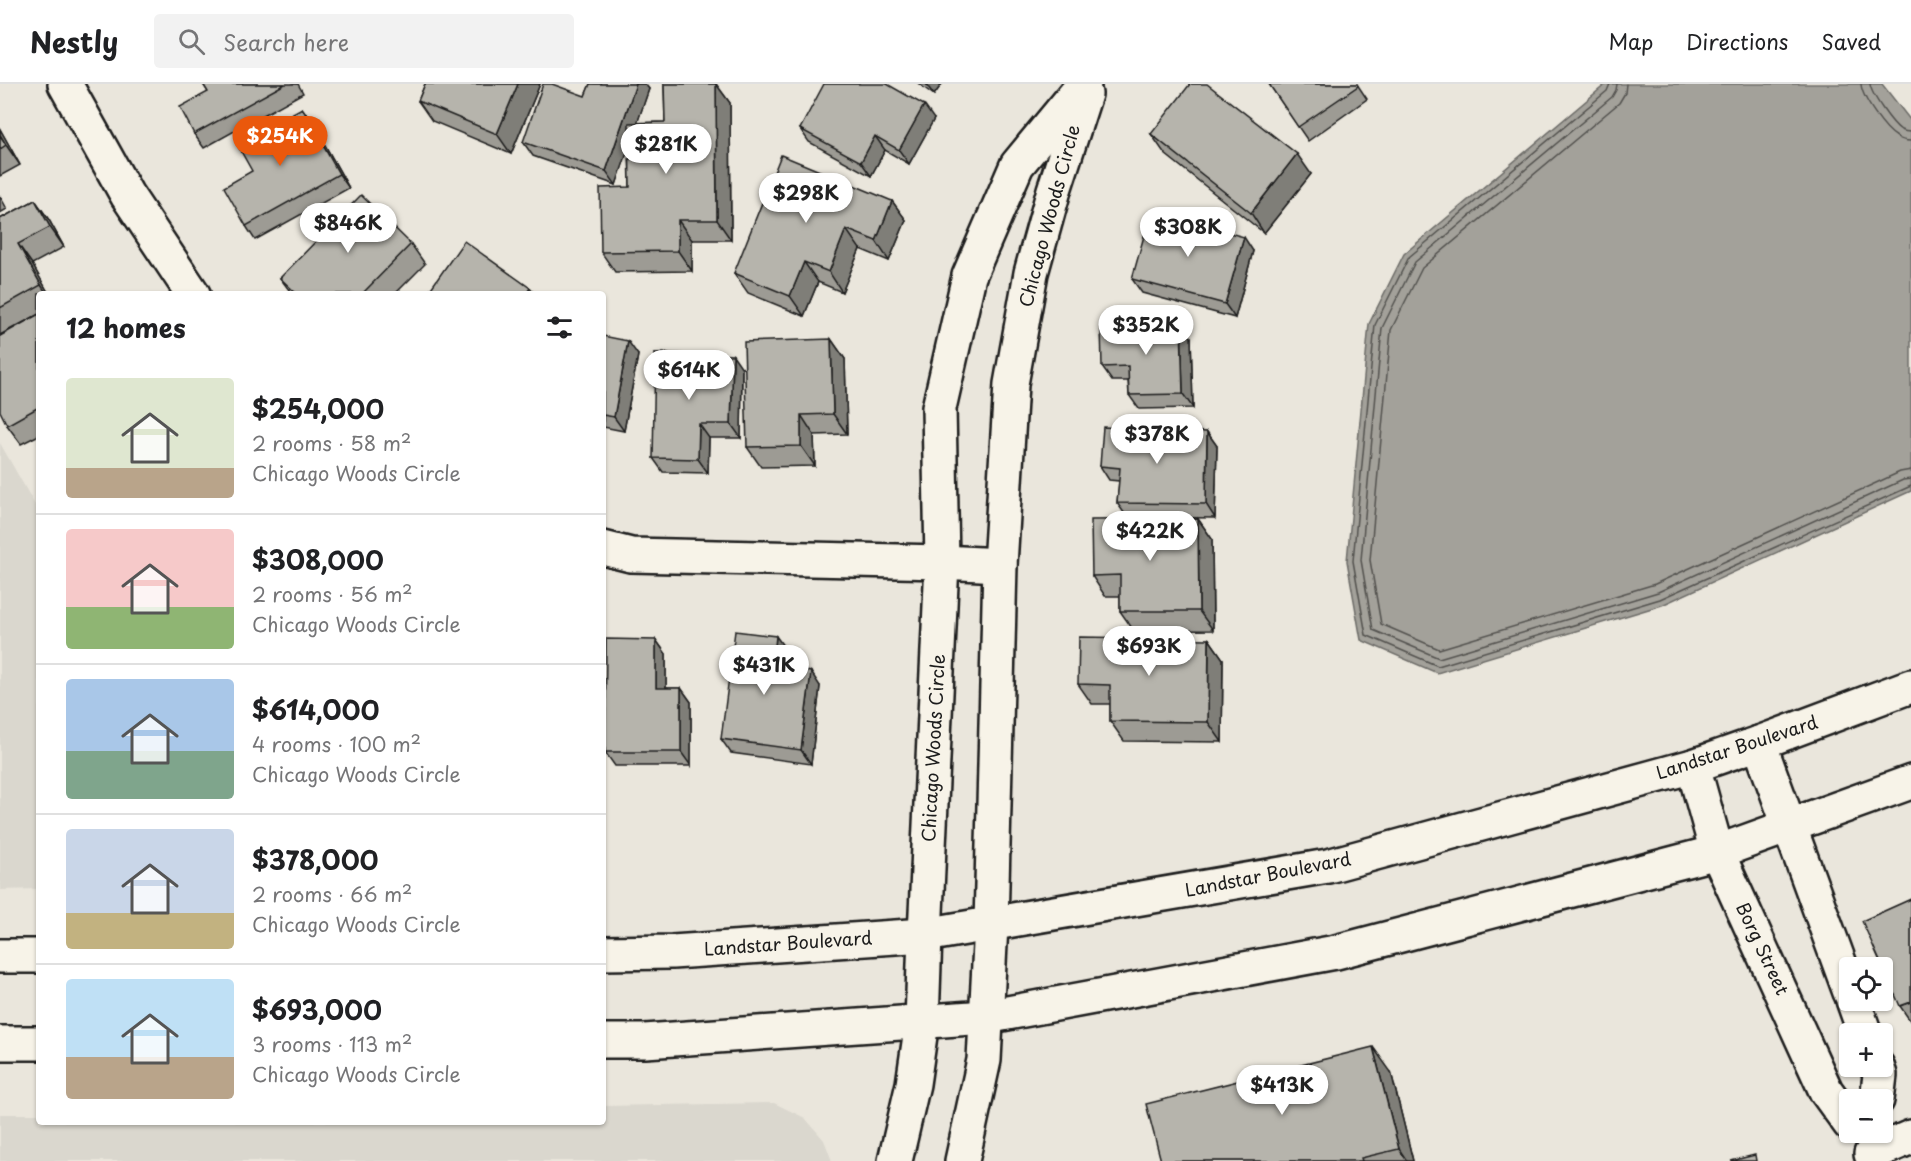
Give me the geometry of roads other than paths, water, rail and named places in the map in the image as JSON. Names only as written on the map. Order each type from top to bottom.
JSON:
[{"type":"street","points":[[65,84],[127,195],[191,291]]},
{"type":"street","name":"Chicago Woods Circle","points":[[895,1161],[913,1084],[922,1022],[942,562],[939,408],[969,276],[1017,165],[1086,84]]},
{"type":"street","name":"Chicago Woods Circle","points":[[962,1161],[984,1060],[991,925],[1000,565],[1011,384],[1029,284],[1086,84]]},
{"type":"street","points":[[606,549],[631,555],[1000,565]]},
{"type":"street","name":"Landstar Boulevard","points":[[606,953],[672,952],[925,935],[1328,866],[1693,766],[1911,687]]},
{"type":"street","points":[[1760,743],[1788,827],[1839,963]]},
{"type":"street","name":"Borg Street","points":[[1693,766],[1717,852],[1826,1091],[1839,1109]]},
{"type":"street","points":[[606,1041],[645,1041],[986,1017],[1336,952],[1717,852],[1911,782]]},
{"type":"street","points":[[0,956],[36,956]]},
{"type":"street","points":[[0,1043],[36,1043]]},
{"type":"street","points":[[1868,1145],[1911,1137]]},
{"type":"water","points":[[1606,84],[1882,84],[1911,121],[1911,491],[1662,605],[1437,673],[1361,640],[1347,561],[1369,324],[1404,254]]}]
